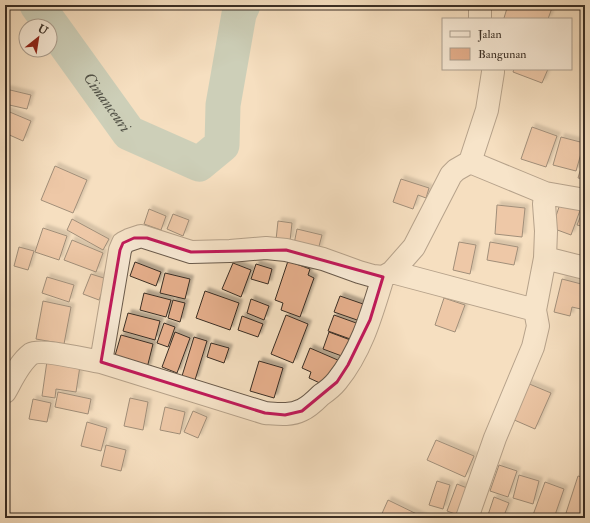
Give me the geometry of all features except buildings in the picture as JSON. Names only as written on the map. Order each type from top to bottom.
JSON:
[{"type":"street","points":[[480,5],[480,18]]},
{"type":"street","points":[[5,392],[25,360],[33,353],[43,352],[101,362],[266,413],[285,415],[302,411],[337,382],[348,366],[361,342],[387,274],[414,247],[451,175],[456,170],[470,162],[487,110],[493,70]]},
{"type":"street","points":[[470,162],[545,193],[585,200]]},
{"type":"street","points":[[467,518],[495,438],[533,347],[538,326],[535,310],[545,258],[545,193]]},
{"type":"street","points":[[101,362],[120,250],[123,244],[141,236],[191,252],[230,252],[266,248],[286,250],[323,259],[366,274],[387,274],[535,310]]},
{"type":"street","points":[[545,258],[585,268]]},
{"type":"highlighted area","points":[[134,238],[147,238],[191,252],[286,250],[383,277],[370,320],[348,365],[337,382],[302,411],[285,415],[265,413],[101,362],[120,250],[123,243]]},
{"type":"waterway","name":"Cimanceuri","points":[[37,5],[129,133],[199,164],[222,145],[223,105],[239,14],[243,5]]}]
